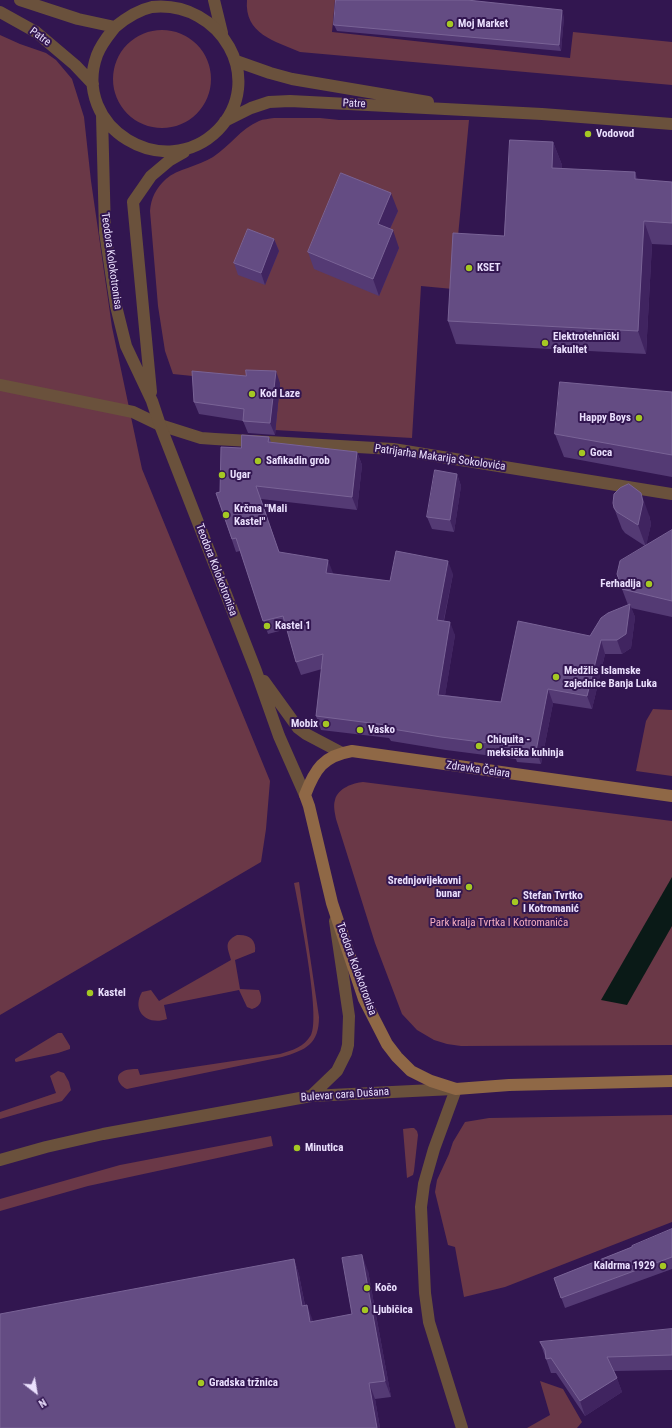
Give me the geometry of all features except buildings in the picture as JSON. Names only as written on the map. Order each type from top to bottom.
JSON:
[{"type":"main road","name":"Zdravka Čelara","points":[[305,795],[311,777],[318,768],[330,757],[352,751],[672,796]]},
{"type":"main road","name":"Teodora Kolokotronisa","points":[[305,795],[309,806],[332,903],[364,999],[387,1044],[397,1057],[412,1071],[431,1081],[456,1089]]},
{"type":"main road","name":"Bulevar cara Dušana","points":[[456,1089],[508,1085],[672,1081]]},
{"type":"street","points":[[20,0],[78,19],[115,27]]},
{"type":"street","points":[[214,0],[222,33]]},
{"type":"street","name":"Patre","points":[[142,6],[178,7],[202,16],[222,33],[228,42],[236,61],[238,87],[236,99],[225,121],[218,130],[199,144],[186,149],[158,151],[145,149],[132,144],[120,136],[110,126],[102,115],[96,100],[93,84],[96,56],[105,39],[115,27],[142,6]]},
{"type":"street","name":"Patre","points":[[0,12],[36,32],[75,64],[93,84]]},
{"type":"street","name":"Patre","points":[[236,61],[292,79],[487,112]]},
{"type":"street","name":"Patre","points":[[225,121],[251,108],[269,102],[290,101],[542,114],[672,124]]},
{"type":"street","name":"Teodora Kolokotronisa","points":[[102,115],[105,232],[116,306],[126,346],[152,401],[256,670],[279,736],[305,795]]},
{"type":"street","name":"Teodora Kolokotronisa","points":[[152,401],[133,202],[151,176],[170,160],[199,144]]},
{"type":"street","name":"Patrijarha Makarija Sokolovića","points":[[0,385],[133,412],[160,425],[201,438],[393,449],[672,494]]},
{"type":"street","name":"Teodora Kolokotronisa","points":[[256,670],[298,728],[306,734],[342,753]]},
{"type":"street","name":"Teodora Kolokotronisa","points":[[311,1096],[337,1071],[346,1053],[348,1045],[349,1016],[332,903]]},
{"type":"street","points":[[456,1089],[434,1149],[424,1184],[421,1207],[425,1293],[429,1322],[462,1428]]},
{"type":"street","name":"Bulevar cara Dušana","points":[[0,1160],[46,1147],[103,1134],[311,1096],[456,1089]]},
{"type":"green space","points":[[247,0],[335,0],[332,32],[570,58],[573,32],[672,42],[672,85],[300,52],[271,40],[263,35],[250,21],[247,12]]},
{"type":"green space","points":[[162,30],[181,34],[197,44],[207,60],[211,79],[207,98],[197,114],[181,124],[162,128],[143,124],[127,114],[117,98],[113,79],[117,60],[127,44],[143,34]]},
{"type":"green space","points":[[0,35],[46,53],[56,60],[72,79],[84,117],[91,181],[112,327],[142,469],[270,781],[266,829],[261,862],[0,1015]]},
{"type":"green space","points":[[274,118],[320,118],[339,120],[469,120],[453,289],[421,286],[412,438],[275,430],[280,385],[173,374],[165,351],[158,306],[150,211],[153,198],[159,186],[166,179],[182,170],[213,157],[252,124],[261,120]]},
{"type":"green space","points":[[653,709],[672,710],[672,776],[636,771],[646,721]]},
{"type":"green space","name":"Park kralja Tvrtka I Kotromanića","points":[[363,782],[672,821],[672,1045],[461,1046],[434,1040],[417,1030],[402,1014],[375,943],[334,810],[334,802],[339,792],[346,787]]},
{"type":"green space","points":[[299,882],[319,1017],[317,1034],[314,1040],[298,1052],[282,1057],[127,1089],[122,1086],[119,1082],[118,1076],[122,1072],[128,1070],[138,1069],[140,1075],[280,1054],[298,1048],[308,1039],[311,1035],[313,1024],[313,1007],[308,962],[294,883]]},
{"type":"green space","points":[[237,935],[245,935],[251,938],[255,944],[255,952],[235,960],[240,989],[259,990],[261,1002],[258,1006],[252,1009],[247,1007],[239,990],[164,1005],[167,1019],[160,1021],[147,1019],[143,1015],[138,1005],[142,992],[151,990],[159,1001],[231,960],[228,943]]},
{"type":"green space","points":[[58,1033],[62,1033],[70,1046],[70,1049],[58,1053],[15,1061],[15,1059]]},
{"type":"green space","points":[[58,1071],[64,1073],[71,1090],[62,1101],[0,1119],[0,1112],[56,1093],[50,1076]]},
{"type":"green space","points":[[672,1115],[672,1222],[505,1287],[464,1297],[455,1247],[448,1245],[435,1192],[437,1180],[453,1142],[465,1122],[489,1118]]},
{"type":"green space","points":[[414,1128],[418,1135],[414,1171],[413,1175],[407,1178],[403,1129]]},
{"type":"green space","points":[[271,1136],[273,1146],[88,1186],[0,1211],[0,1199],[120,1165]]},
{"type":"green space","points":[[540,1381],[563,1389],[582,1422],[577,1428],[527,1428],[550,1415]]},
{"type":"shaded area","points":[[672,877],[672,926],[627,1005],[601,1000]]},
{"type":"place","name":"Moj Market","points":[[450,24]]},
{"type":"place","name":"Vodovod","points":[[588,134]]},
{"type":"place","name":"KSET","points":[[469,268]]},
{"type":"place","name":"Elektrotehnički fakultet","points":[[545,343]]},
{"type":"place","name":"Kod Laze","points":[[252,394]]},
{"type":"place","name":"Happy Boys","points":[[639,418]]},
{"type":"place","name":"Goca","points":[[582,453]]},
{"type":"place","name":"Safikadin grob","points":[[258,461]]},
{"type":"place","name":"Ugar","points":[[222,475]]},
{"type":"place","name":"Krčma \"Mali Kastel\"","points":[[226,515]]},
{"type":"place","name":"Ferhadija","points":[[649,584]]},
{"type":"place","name":"Kastel 1","points":[[267,626]]},
{"type":"place","name":"Medžlis Islamske zajednice Banja Luka","points":[[556,677]]},
{"type":"place","name":"Mobix","points":[[326,724]]},
{"type":"place","name":"Vasko","points":[[360,730]]},
{"type":"place","name":"Chiquita - meksička kuhinja","points":[[479,746]]},
{"type":"place","name":"Srednjovijekovni bunar","points":[[469,887]]},
{"type":"place","name":"Stefan Tvrtko I Kotromanić","points":[[515,902]]},
{"type":"place","name":"Kastel","points":[[90,993]]},
{"type":"place","name":"Minutica","points":[[297,1148]]},
{"type":"place","name":"Kaldrma 1929","points":[[663,1266]]},
{"type":"place","name":"Kočo","points":[[367,1288]]},
{"type":"place","name":"Ljubičica","points":[[365,1310]]},
{"type":"place","name":"Gradska tržnica","points":[[201,1383]]}]
